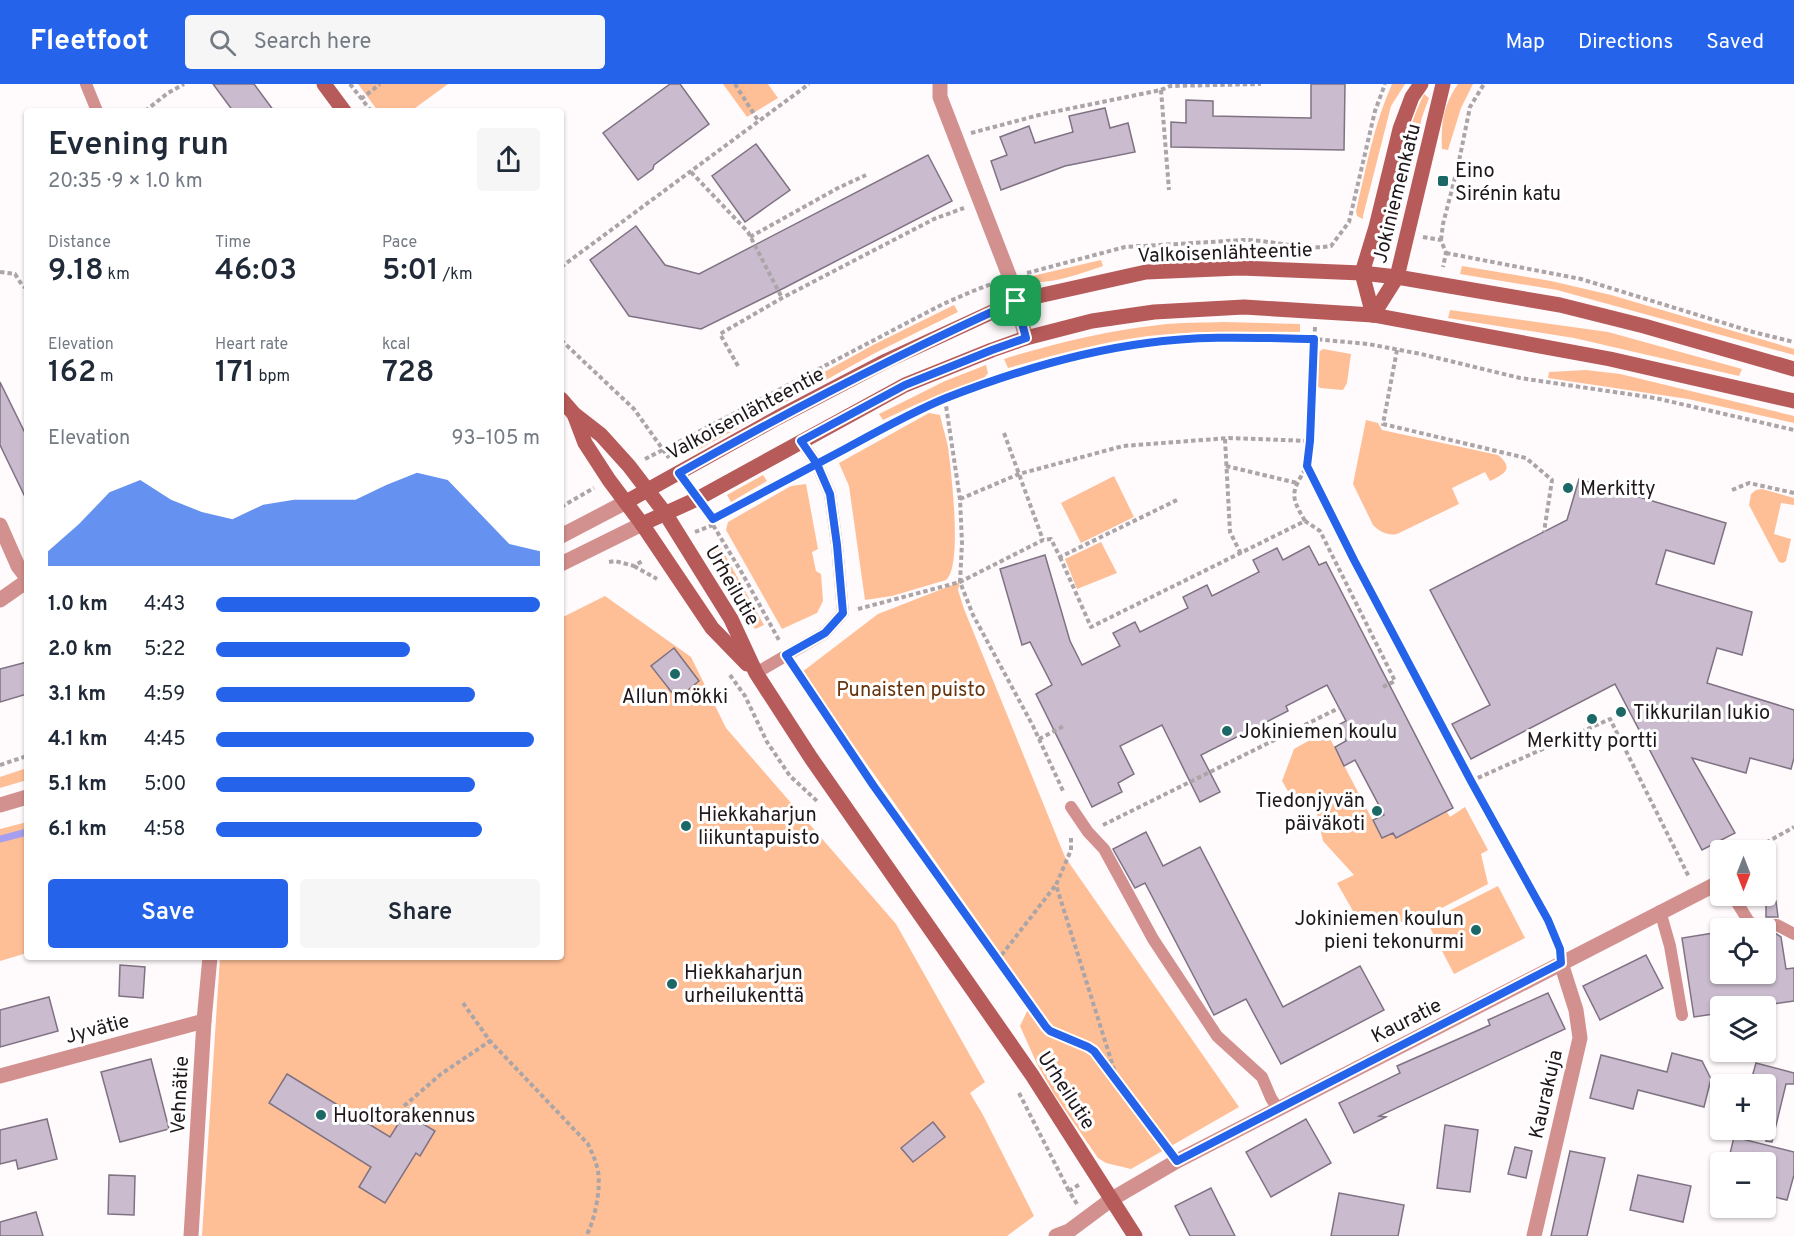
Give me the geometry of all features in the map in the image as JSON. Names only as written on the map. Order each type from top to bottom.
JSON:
[{"type":"main road","points":[[324,84],[342,108]]},
{"type":"main road","name":"Jokiniemenkatu","points":[[1373,315],[1362,273],[1400,129],[1412,97],[1421,84]]},
{"type":"main road","name":"Jokiniemenkatu","points":[[1373,315],[1397,277],[1443,84]]},
{"type":"main road","name":"Valkoisenlähteentie","points":[[626,502],[777,418],[886,361],[1016,301],[1152,271],[1240,268],[1362,273],[1397,277],[1560,305],[1644,326],[1794,369]]},
{"type":"main road","points":[[642,524],[697,499],[905,385],[1026,338],[1092,321],[1154,312],[1244,307],[1373,315],[1610,358],[1794,401]]},
{"type":"main road","name":"Urheilutie","points":[[564,402],[574,414],[601,435],[665,513],[731,619],[756,673],[811,758],[1025,1065],[1135,1236]]},
{"type":"main road","name":"Urheilutie","points":[[574,414],[585,443],[712,628],[756,673]]},
{"type":"street","points":[[940,84],[940,97],[1010,278],[1026,338]]},
{"type":"street","name":"Valkoisenlähteentie","points":[[564,534],[626,502]]},
{"type":"street","points":[[564,563],[642,524]]},
{"type":"street","points":[[0,525],[24,575]]},
{"type":"street","points":[[0,600],[24,582]]},
{"type":"street","points":[[0,805],[24,798]]},
{"type":"street","name":"Kauratie","points":[[1065,1234],[1112,1199],[1177,1161],[1710,887]]},
{"type":"street","name":"Vehnätie","points":[[191,1236],[210,960]]},
{"type":"street","name":"Kaurakuja","points":[[1534,1236],[1580,1038],[1576,1010],[1561,963]]},
{"type":"street","name":"Jyvätie","points":[[0,1076],[204,1021]]},
{"type":"lane","points":[[86,84],[96,108]]},
{"type":"lane","points":[[756,673],[825,633],[843,613],[830,494],[817,464],[801,441]]},
{"type":"lane","points":[[1071,807],[1088,832],[1104,849],[1153,939],[1217,1036],[1262,1077],[1278,1109]]},
{"type":"lane","points":[[1739,906],[1749,922],[1757,925],[1777,925],[1794,934]]},
{"type":"lane","points":[[1660,911],[1670,946],[1682,1015]]},
{"type":"path","points":[[149,108],[184,84]]},
{"type":"path","points":[[350,84],[368,108]]},
{"type":"path","points":[[361,99],[380,84]]},
{"type":"path","points":[[735,84],[759,122]]},
{"type":"path","points":[[564,265],[809,84]]},
{"type":"path","points":[[970,133],[1043,114],[1161,90],[1171,85],[1261,84]]},
{"type":"path","points":[[1349,222],[1375,111],[1385,84]]},
{"type":"path","points":[[1441,240],[1470,107],[1484,84]]},
{"type":"path","points":[[1161,90],[1168,190]]},
{"type":"path","points":[[691,172],[748,232],[782,298]]},
{"type":"path","points":[[750,237],[866,175]]},
{"type":"path","points":[[738,366],[720,334],[782,298],[934,219],[967,207]]},
{"type":"path","points":[[1446,253],[1581,279],[1753,332],[1794,342]]},
{"type":"path","points":[[1,272],[15,274],[24,287]]},
{"type":"path","points":[[713,519],[886,427],[945,399],[1001,378],[1078,356],[1147,343],[1216,338],[1314,339],[1368,344],[1520,378],[1655,398],[1794,430]]},
{"type":"path","points":[[1314,339],[1307,466],[1293,491],[1296,506],[1305,521],[1320,531],[1395,681],[1383,687]]},
{"type":"path","points":[[564,343],[634,409],[679,473]]},
{"type":"path","points":[[1396,350],[1383,424],[1526,458],[1552,480],[1544,532]]},
{"type":"path","points":[[945,399],[960,499],[962,543],[960,582],[973,615],[1039,739],[1071,807],[1071,850],[1056,885],[997,961]]},
{"type":"path","points":[[1004,433],[1042,540]]},
{"type":"path","points":[[960,499],[1019,474],[1123,446],[1225,439],[1310,441]]},
{"type":"path","points":[[1225,439],[1230,532],[1240,554]]},
{"type":"path","points":[[1226,466],[1297,483]]},
{"type":"path","points":[[1307,466],[1471,781],[1548,920],[1560,949],[1561,963]]},
{"type":"path","points":[[1732,490],[1749,483],[1794,493]]},
{"type":"path","points":[[697,499],[713,519],[713,525],[786,655],[835,730],[997,961],[1050,1031],[1094,1051],[1177,1161]]},
{"type":"path","points":[[1060,557],[1177,500]]},
{"type":"path","points":[[843,613],[960,582],[1042,540],[1051,539],[1091,627],[1305,521]]},
{"type":"path","points":[[1088,832],[1339,708]]},
{"type":"path","points":[[1471,781],[1610,719],[1691,881]]},
{"type":"path","points":[[1039,739],[1064,726]]},
{"type":"path","points":[[0,765],[24,757]]},
{"type":"path","points":[[1771,840],[1794,827]]},
{"type":"path","points":[[1056,885],[1118,1082]]},
{"type":"path","points":[[463,1003],[490,1041],[588,1144],[598,1173],[596,1211],[586,1236]]},
{"type":"path","points":[[404,1106],[441,1074],[490,1041]]},
{"type":"green space","points":[[358,84],[448,84],[415,108],[376,108]]},
{"type":"green space","points":[[723,84],[768,84],[778,98],[747,117]]},
{"type":"green space","points":[[1392,84],[1405,84],[1391,106],[1363,219],[1357,216],[1356,211],[1375,130]]},
{"type":"green space","points":[[1458,84],[1473,84],[1461,108],[1448,150],[1442,149],[1444,115]]},
{"type":"green space","points":[[1424,94],[1429,98],[1422,117],[1398,218],[1389,216],[1407,138]]},
{"type":"green space","points":[[1101,260],[1103,266],[1076,275],[1057,280],[1029,282],[1028,277]]},
{"type":"green space","points":[[1462,266],[1551,281],[1611,295],[1794,349],[1794,355],[1557,290],[1460,274]]},
{"type":"green space","points":[[954,305],[958,312],[875,353],[698,450],[694,444],[873,345]]},
{"type":"green space","points":[[1450,310],[1608,332],[1742,369],[1739,376],[1574,338],[1448,318]]},
{"type":"green space","points":[[1224,322],[1300,324],[1300,332],[1167,334],[1095,345],[1008,368],[1004,359],[1100,334],[1167,324]]},
{"type":"green space","points":[[1323,349],[1351,354],[1347,383],[1343,390],[1320,388],[1316,384],[1317,353]]},
{"type":"green space","points":[[986,365],[988,373],[984,378],[883,420],[879,414],[945,381]]},
{"type":"green space","points":[[1586,370],[1620,374],[1794,416],[1794,423],[1688,399],[1548,378],[1549,372]]},
{"type":"green space","points":[[929,413],[940,415],[948,447],[955,538],[951,571],[946,580],[892,596],[865,600],[849,486],[839,463]]},
{"type":"green space","points":[[1366,420],[1378,423],[1382,430],[1498,455],[1506,464],[1506,471],[1490,481],[1485,472],[1452,488],[1459,504],[1397,534],[1384,533],[1373,525],[1353,484]]},
{"type":"green space","points":[[763,475],[767,481],[731,502],[727,495]]},
{"type":"green space","points":[[1114,476],[1134,517],[1081,543],[1061,503]]},
{"type":"green space","points":[[806,484],[818,549],[812,552],[816,571],[821,574],[823,601],[817,613],[782,629],[726,530],[728,522],[791,486]]},
{"type":"green space","points":[[1762,489],[1794,498],[1794,505],[1781,503],[1774,534],[1791,539],[1786,561],[1783,563],[1779,562],[1749,505],[1751,494]]},
{"type":"green space","points":[[1101,542],[1117,573],[1077,589],[1065,559]]},
{"type":"green space","points":[[720,546],[764,625],[755,629],[707,554]]},
{"type":"green space","name":"Punaisten puisto","points":[[960,582],[958,590],[964,609],[1065,857],[1239,1107],[1131,1169],[1106,1163],[1098,1158],[1054,1094],[1020,1026],[1032,1001],[802,672],[878,614]]},
{"type":"green space","name":"Hiekkaharjun liikuntapuisto","points":[[605,596],[691,657],[726,728],[896,924],[985,1082],[970,1093],[1034,1216],[1007,1236],[202,1236],[220,960],[564,960],[564,616]]},
{"type":"green space","points":[[1326,731],[1382,838],[1393,833],[1396,838],[1447,812],[1450,817],[1465,807],[1488,850],[1481,854],[1488,884],[1411,924],[1353,911],[1337,883],[1354,875],[1323,841],[1313,797],[1296,805],[1282,781],[1294,749]]},
{"type":"green space","points":[[24,769],[24,781],[0,788],[0,777]]},
{"type":"green space","points":[[24,823],[24,954],[0,961],[0,829]]},
{"type":"green space","name":"Jokiniemen koulun pieni tekonurmi","points":[[1498,886],[1525,938],[1454,974],[1427,922]]},
{"type":"building","points":[[213,84],[254,84],[272,108],[231,108]]},
{"type":"building","points":[[670,84],[680,84],[709,124],[654,165],[653,169],[638,180],[603,133]]},
{"type":"building","points":[[1311,84],[1345,84],[1344,150],[1171,147],[1171,122],[1186,123],[1186,100],[1213,101],[1213,116],[1311,118]]},
{"type":"building","points":[[1105,108],[1110,128],[1128,123],[1135,152],[1065,166],[1001,190],[991,161],[1007,155],[1000,137],[1029,126],[1035,143],[1073,132],[1069,116]]},
{"type":"building","points":[[756,144],[790,190],[745,222],[712,176]]},
{"type":"building","points":[[928,155],[952,201],[701,329],[629,316],[590,260],[636,226],[665,265],[699,274]]},
{"type":"building","points":[[0,382],[24,431],[24,495],[0,445]]},
{"type":"building","points":[[1579,479],[1726,523],[1714,564],[1666,550],[1656,584],[1752,612],[1742,655],[1717,648],[1707,683],[1794,710],[1794,758],[1791,769],[1750,758],[1746,773],[1692,758],[1735,833],[1721,840],[1710,840],[1710,846],[1702,850],[1615,684],[1471,759],[1452,724],[1490,705],[1430,590],[1567,520]]},
{"type":"building","points":[[1309,546],[1319,565],[1326,562],[1453,808],[1396,838],[1393,833],[1382,838],[1373,820],[1384,815],[1355,760],[1344,766],[1335,747],[1346,741],[1338,725],[1346,721],[1327,685],[1286,706],[1288,711],[1201,755],[1220,792],[1200,802],[1162,725],[1120,746],[1134,774],[1118,783],[1122,792],[1092,807],[1036,694],[1052,685],[1030,642],[1022,645],[1000,569],[1045,555],[1070,641],[1082,665],[1120,646],[1113,633],[1135,622],[1140,632],[1188,608],[1183,597],[1207,585],[1212,596],[1259,572],[1253,560],[1277,548],[1283,560]]},
{"type":"building","name":"Allun mökki","points":[[674,648],[699,681],[677,699],[651,666]]},
{"type":"building","points":[[24,663],[24,695],[0,702],[0,669]]},
{"type":"building","points":[[1146,832],[1163,866],[1200,847],[1283,1007],[1360,966],[1384,1010],[1281,1064],[1246,999],[1214,1015],[1145,883],[1135,888],[1113,849]]},
{"type":"building","points":[[1776,901],[1778,917],[1766,917],[1766,906],[1776,906]]},
{"type":"building","points":[[1710,934],[1710,984],[1776,984],[1776,934],[1781,937],[1786,969],[1794,968],[1794,1001],[1776,1004],[1776,996],[1710,996],[1710,1015],[1694,1017],[1682,938]]},
{"type":"building","points":[[1646,955],[1663,988],[1600,1020],[1583,986]]},
{"type":"building","points":[[120,965],[145,967],[143,998],[119,996]]},
{"type":"building","points":[[1548,993],[1565,1029],[1379,1116],[1386,1117],[1354,1133],[1339,1103],[1400,1073],[1397,1066],[1490,1025],[1488,1020]]},
{"type":"building","points":[[49,997],[58,1031],[0,1047],[0,1010]]},
{"type":"building","points":[[1672,1053],[1702,1061],[1710,1077],[1704,1107],[1638,1090],[1633,1109],[1590,1098],[1601,1055],[1667,1072]]},
{"type":"building","points":[[151,1059],[169,1129],[120,1142],[101,1072]]},
{"type":"building","points":[[1756,1063],[1794,1073],[1794,1084],[1786,1084],[1776,1125],[1776,1074],[1753,1074]]},
{"type":"building","points":[[287,1074],[390,1137],[405,1113],[435,1131],[420,1156],[416,1153],[385,1203],[359,1187],[371,1167],[269,1103]]},
{"type":"building","points":[[47,1119],[57,1159],[18,1169],[16,1160],[0,1164],[0,1130]]},
{"type":"building","points":[[1306,1119],[1331,1163],[1271,1197],[1246,1152]]},
{"type":"building","points":[[933,1122],[945,1137],[913,1162],[901,1148]]},
{"type":"building","points":[[1445,1125],[1478,1130],[1470,1192],[1437,1188]]},
{"type":"building","points":[[1733,1140],[1746,1140],[1794,1152],[1794,1175],[1787,1200],[1776,1197],[1776,1152],[1730,1152]]},
{"type":"building","points":[[1515,1147],[1532,1151],[1526,1178],[1508,1174]]},
{"type":"building","points":[[1570,1151],[1605,1158],[1587,1236],[1551,1236]]},
{"type":"building","points":[[109,1175],[135,1176],[134,1215],[108,1214]]},
{"type":"building","points":[[1638,1175],[1691,1186],[1683,1222],[1630,1210]]},
{"type":"building","points":[[1211,1188],[1235,1236],[1190,1236],[1175,1206]]},
{"type":"building","points":[[1339,1193],[1404,1205],[1398,1236],[1331,1236]]},
{"type":"building","points":[[36,1212],[43,1236],[0,1236],[0,1222]]},
{"type":"waterway","points":[[0,839],[24,833]]},
{"type":"place","name":"Eino Sirénin katu","points":[[1443,181]]},
{"type":"place","name":"Merkitty","points":[[1568,488]]},
{"type":"place","name":"Allun mökki","points":[[675,674]]},
{"type":"place","name":"Tikkurilan lukio","points":[[1621,712]]},
{"type":"place","name":"Merkitty portti","points":[[1592,719]]},
{"type":"place","name":"Jokiniemen koulu","points":[[1227,731]]},
{"type":"place","name":"Tiedonjyvän päiväkoti","points":[[1377,811]]},
{"type":"place","name":"Hiekkaharjun liikuntapuisto","points":[[686,826]]},
{"type":"place","name":"Jokiniemen koulun pieni tekonurmi","points":[[1476,930]]},
{"type":"place","name":"Hiekkaharjun urheilukenttä","points":[[672,984]]},
{"type":"place","name":"Huoltorakennus","points":[[321,1115]]},
{"type":"route","points":[[1016,301],[886,361],[679,473],[713,519],[817,464],[886,427],[945,399],[1001,378],[1078,356],[1147,343],[1216,338],[1314,339],[1307,466],[1471,781],[1548,920],[1560,949],[1561,963],[1177,1161],[1094,1051],[1046,1027],[873,785],[786,655],[825,633],[843,613],[830,494],[817,464],[801,441],[905,385],[1026,338],[1016,301]]}]
